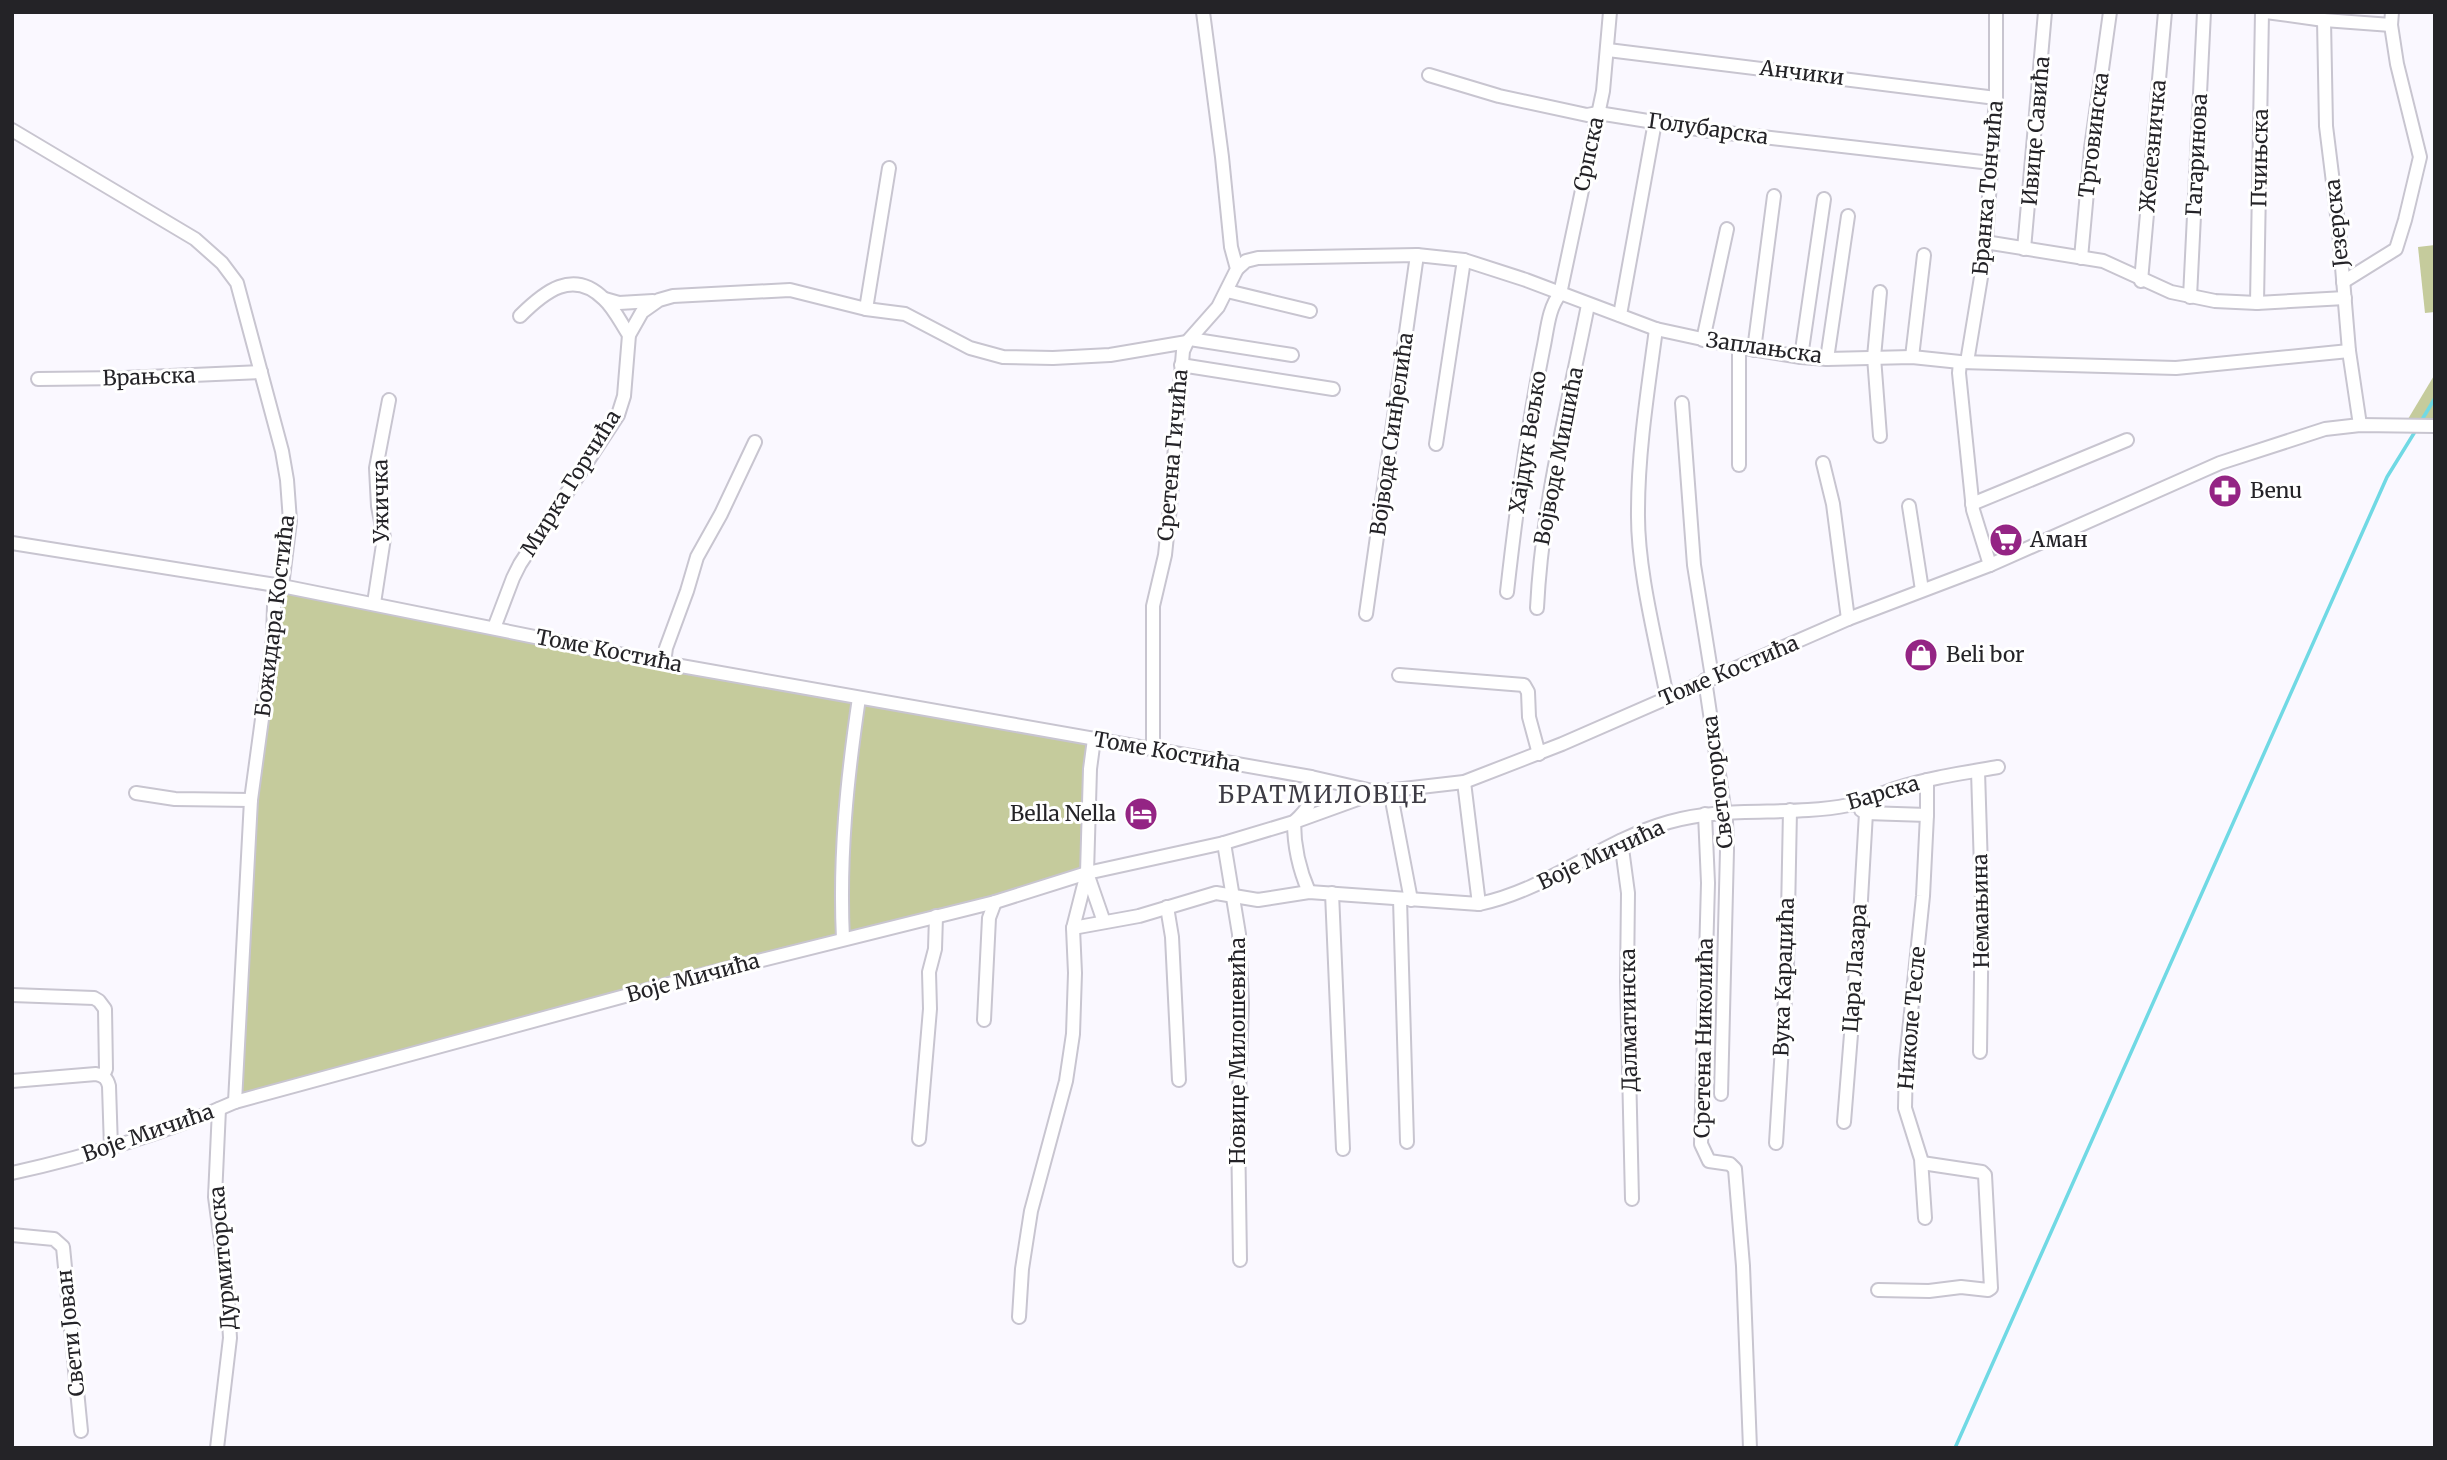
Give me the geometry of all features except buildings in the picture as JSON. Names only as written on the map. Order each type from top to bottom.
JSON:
[{"type":"street","points":[[1203,12],[1231,247],[1237,269]]},
{"type":"street","name":"Српска","points":[[1560,294],[1603,91],[1611,12]]},
{"type":"street","name":"Бранка Тончића","points":[[1990,565],[1972,504],[1959,373],[1964,362],[1985,242],[1996,98],[1996,12]]},
{"type":"street","name":"Ивице Савића","points":[[2024,249],[2045,12]]},
{"type":"street","name":"Трговинска","points":[[2081,258],[2091,148],[2110,12]]},
{"type":"street","name":"Железничка","points":[[2141,281],[2165,12]]},
{"type":"street","name":"Гагаринова","points":[[2190,297],[2204,12]]},
{"type":"street","points":[[2267,12],[2325,20],[2391,19],[2397,64],[2420,157],[2400,242],[2396,249],[2343,282]]},
{"type":"street","name":"Пчињска","points":[[2257,303],[2267,12]]},
{"type":"street","name":"Језерска","points":[[2325,20],[2326,125],[2349,352],[2360,425]]},
{"type":"street","name":"Анчики","points":[[1608,50],[1996,98]]},
{"type":"street","name":"Голубарска","points":[[1429,75],[1499,96],[1587,115],[1598,113],[1710,131],[1991,163]]},
{"type":"street","points":[[1620,315],[1654,122]]},
{"type":"street","name":"Божидара Костића","points":[[12,130],[195,239],[222,263],[237,283],[282,451],[290,502],[288,549],[282,586],[274,606],[274,638],[251,800],[235,1102]]},
{"type":"street","points":[[866,309],[889,168]]},
{"type":"street","points":[[1754,349],[1774,196]]},
{"type":"street","points":[[1801,357],[1824,199]]},
{"type":"street","points":[[1827,359],[1848,216]]},
{"type":"street","points":[[1703,340],[1727,229]]},
{"type":"street","points":[[1985,242],[2103,261],[2141,281],[2171,292],[2215,301],[2257,303],[2345,298]]},
{"type":"street","name":"Заплањска","points":[[1237,269],[1247,261],[1258,258],[1417,255],[1464,260],[1487,266],[1656,329],[1739,347],[1827,359],[1912,357],[1964,362],[2176,368],[2349,352]]},
{"type":"street","name":"Војводе Синђелића","points":[[1366,614],[1417,255]]},
{"type":"street","points":[[1912,357],[1924,255]]},
{"type":"street","points":[[1436,444],[1464,260]]},
{"type":"street","name":"Сретена Гичића","points":[[1153,749],[1153,606],[1165,555],[1181,365],[1189,340],[1218,307],[1237,269]]},
{"type":"street","points":[[520,316],[546,291],[569,284],[584,285],[605,299],[619,303],[657,301],[673,296],[782,289],[866,309],[905,314],[970,348],[1003,356],[1053,358],[1110,355],[1189,340],[1292,355]]},
{"type":"street","points":[[1227,291],[1310,311]]},
{"type":"street","points":[[1880,292],[1874,357],[1880,436]]},
{"type":"street","name":"Хајдук Вељко","points":[[1507,592],[1519,493],[1541,364],[1551,312],[1560,294]]},
{"type":"street","points":[[605,299],[629,335],[642,312],[657,301]]},
{"type":"street","name":"Војводе Мишића","points":[[1537,608],[1539,563],[1549,489],[1588,305]]},
{"type":"street","points":[[1656,329],[1642,437],[1638,511],[1642,558],[1667,697]]},
{"type":"street","name":"Мирка Горчића","points":[[494,628],[520,564],[618,415],[624,396],[629,335]]},
{"type":"street","points":[[1739,347],[1739,465]]},
{"type":"street","points":[[1181,365],[1333,389]]},
{"type":"street","name":"Врањска","points":[[38,379],[261,372]]},
{"type":"street","name":"Ужичка","points":[[373,603],[384,538],[378,506],[376,468],[389,400]]},
{"type":"street","name":"Светогорска","points":[[1682,404],[1694,565],[1725,813],[1727,902],[1721,1094]]},
{"type":"street","name":"Томе Костића","points":[[12,543],[282,586],[664,663],[1383,791],[1464,782],[1539,754],[1848,619],[1990,565],[2220,463],[2325,429],[2360,425],[2431,426]]},
{"type":"street","points":[[1972,504],[2127,440]]},
{"type":"street","points":[[664,663],[666,648],[697,557],[722,514],[755,442]]},
{"type":"street","points":[[1823,463],[1833,504],[1848,619]]},
{"type":"street","points":[[1909,506],[1922,590]]},
{"type":"street","points":[[1399,675],[1524,685],[1528,692],[1529,717],[1539,754]]},
{"type":"street","points":[[843,939],[841,891],[844,807],[859,698]]},
{"type":"street","points":[[1019,1317],[1022,1269],[1031,1211],[1066,1081],[1073,1034],[1073,928],[1087,873],[1090,769],[1094,739]]},
{"type":"street","name":"Барска","points":[[1725,813],[1851,804],[1927,780],[1998,767]]},
{"type":"street","name":"Немањина","points":[[1978,771],[1982,914],[1980,1052]]},
{"type":"street","points":[[1309,892],[1300,870],[1294,822],[1307,811],[1312,800],[1311,777]]},
{"type":"street","name":"Николе Тесле","points":[[1925,1218],[1922,1163],[1905,1108],[1906,1061],[1923,896],[1927,780]]},
{"type":"street","points":[[1464,782],[1479,904]]},
{"type":"street","points":[[1383,791],[1405,900],[1406,1142]]},
{"type":"street","name":"Воје Мичића","points":[[12,1173],[80,1158],[176,1127],[235,1102],[505,1027],[995,902],[1087,873],[1224,843],[1383,791]]},
{"type":"street","points":[[136,793],[175,799],[251,800]]},
{"type":"street","points":[[1851,804],[1866,813],[1927,815]]},
{"type":"street","name":"Вука Караџића","points":[[1776,1143],[1787,966],[1790,810]]},
{"type":"street","name":"Воје Мичића","points":[[1073,928],[1139,916],[1216,893],[1258,900],[1309,892],[1479,904],[1535,886],[1621,841],[1666,823],[1705,814],[1725,813]]},
{"type":"street","name":"Цара Лазара","points":[[1844,1122],[1866,813]]},
{"type":"street","name":"Сретена Николића","points":[[1705,814],[1708,874],[1701,1144],[1709,1161],[1730,1164],[1735,1169],[1743,1266],[1750,1448]]},
{"type":"street","name":"Далматинска","points":[[1621,841],[1628,893],[1627,981],[1632,1199]]},
{"type":"street","name":"Новице Милошевића","points":[[1224,843],[1239,934],[1242,1003],[1238,1128],[1240,1260]]},
{"type":"street","points":[[1087,873],[1104,922]]},
{"type":"street","points":[[1332,893],[1343,1149]]},
{"type":"street","points":[[984,1020],[989,918],[995,902]]},
{"type":"street","points":[[1167,907],[1173,950],[1179,1080]]},
{"type":"street","points":[[919,1139],[930,1009],[929,972],[934,949],[936,916]]},
{"type":"street","points":[[12,995],[99,1001],[105,1009],[106,1069],[103,1076]]},
{"type":"street","points":[[12,1081],[96,1074],[108,1079],[111,1148]]},
{"type":"street","name":"Дурмиторска","points":[[217,1448],[230,1338],[227,1286],[215,1197],[219,1109]]},
{"type":"street","points":[[1878,1290],[1991,1288],[1983,1171],[1922,1163]]},
{"type":"street","name":"Свети Јован","points":[[12,1235],[54,1239],[63,1247],[81,1431]]},
{"type":"green space","points":[[2435,245],[2435,312],[2425,313],[2418,247]]},
{"type":"green space","points":[[2435,374],[2435,421],[2405,424]]},
{"type":"green space","points":[[282,586],[1094,739],[1087,873],[235,1102],[251,800],[280,624]]},
{"type":"waterway","points":[[2420,423],[2435,398]]},
{"type":"waterway","points":[[1955,1448],[2387,477],[2416,430]]},
{"type":"place","name":"Benu","points":[[2225,491]]},
{"type":"place","name":"Аман","points":[[2006,540]]},
{"type":"place","name":"Beli bor","points":[[1921,655]]},
{"type":"place","name":"Bella Nella","points":[[1141,814]]},
{"type":"district","name":"БРАТМИЛОВЦЕ","points":[[1323,795]]}]
